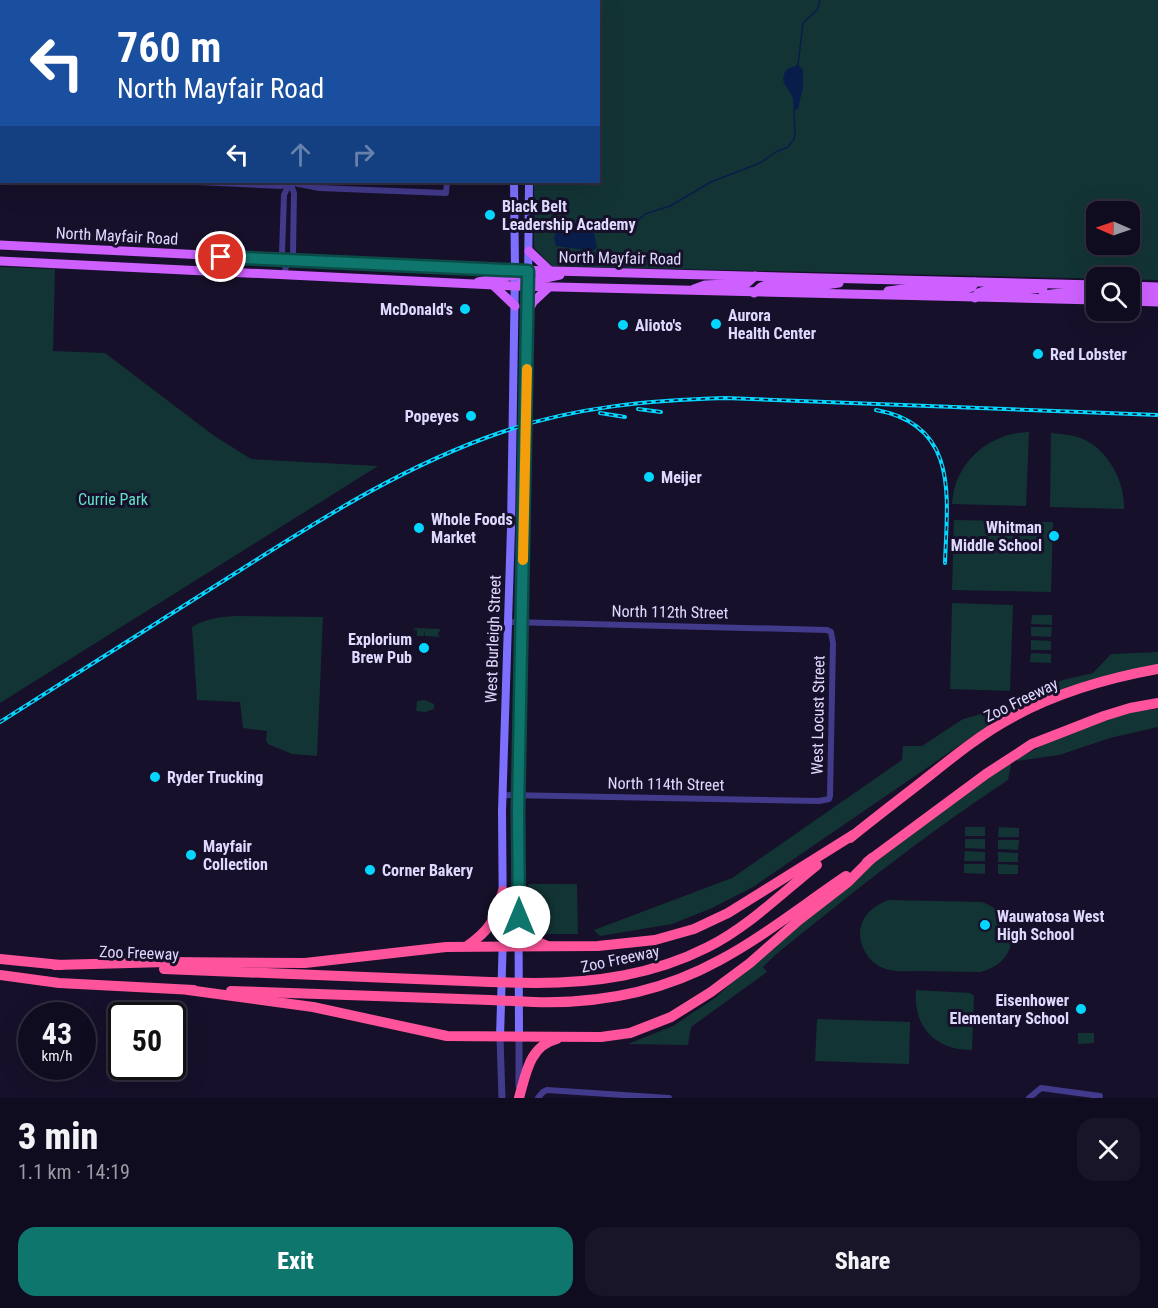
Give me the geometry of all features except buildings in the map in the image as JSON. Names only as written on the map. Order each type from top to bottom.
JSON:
[{"type":"highway","name":"Zoo Freeway","points":[[0,959],[54,965],[535,983],[572,983],[615,978],[664,966],[729,935],[967,746],[1011,718],[1036,706],[1100,683],[1158,669]]},
{"type":"highway","name":"Zoo Freeway","points":[[0,975],[59,983],[188,990],[534,1002],[581,1002],[644,991],[686,976],[722,959],[748,943],[872,858],[986,774],[1032,744],[1104,716],[1158,703]]},
{"type":"highway","points":[[54,965],[167,962],[305,963],[466,946],[598,946],[662,939],[694,929],[738,907],[853,835]]},
{"type":"highway","points":[[188,990],[313,1007],[437,1035],[601,1037],[630,1033],[656,1024],[685,1009],[749,964],[799,920],[848,882],[872,858]]},
{"type":"highway","points":[[466,946],[484,934],[494,918],[503,891]]},
{"type":"highway","points":[[519,926],[535,941],[548,946]]},
{"type":"highway","points":[[519,1098],[530,1060],[536,1051],[551,1040],[563,1037]]},
{"type":"main road","name":"West Burleigh Street","points":[[500,1037],[502,795],[509,622],[515,306],[514,183]]},
{"type":"main road","name":"West Burleigh Street","points":[[519,1035],[519,795],[529,183]]},
{"type":"main road","name":"North Mayfair Road","points":[[0,245],[515,273]]},
{"type":"main road","points":[[528,252],[550,272]]},
{"type":"main road","name":"North Mayfair Road","points":[[0,261],[515,286]]},
{"type":"main road","name":"North Mayfair Road","points":[[528,271],[1086,285]]},
{"type":"main road","points":[[470,285],[528,271]]},
{"type":"main road","points":[[515,286],[571,272]]},
{"type":"main road","points":[[686,291],[705,285],[747,283],[755,276]]},
{"type":"main road","points":[[754,293],[760,286],[766,285],[818,286],[865,279]]},
{"type":"main road","points":[[860,295],[911,288],[963,290],[972,287],[975,282]]},
{"type":"main road","name":"North Mayfair Road","points":[[528,284],[548,288],[1086,300]]},
{"type":"main road","points":[[975,298],[978,293],[987,290],[1024,291],[1066,284]]},
{"type":"main road","points":[[492,285],[515,306]]},
{"type":"main road","points":[[1140,286],[1158,286]]},
{"type":"main road","points":[[528,312],[533,303],[548,288]]},
{"type":"main road","points":[[1020,299],[1086,292]]},
{"type":"main road","points":[[1140,294],[1158,294]]},
{"type":"main road","points":[[1140,301],[1158,302]]},
{"type":"street","points":[[218,183],[281,186],[288,183]]},
{"type":"street","points":[[287,261],[282,253],[284,195],[290,183]]},
{"type":"street","points":[[284,276],[287,261],[293,253],[294,193],[290,183]]},
{"type":"street","points":[[295,183],[319,188],[446,193],[447,183]]},
{"type":"street","name":"North 112th Street","points":[[509,622],[757,627],[831,632]]},
{"type":"street","name":"West Locust Street","points":[[829,799],[833,643],[831,632]]},
{"type":"street","name":"North 114th Street","points":[[502,795],[819,801],[829,799]]},
{"type":"street","name":"West Burleigh Street","points":[[519,1035],[519,1098]]},
{"type":"street","name":"West Burleigh Street","points":[[500,1037],[502,1098]]},
{"type":"street","points":[[1029,1098],[1041,1088],[1100,1096]]},
{"type":"street","points":[[538,1097],[547,1090],[669,1098]]},
{"type":"green space","points":[[600,0],[1158,0],[1158,280],[1140,280],[1140,267],[1086,267],[1086,278],[552,266],[534,248],[534,183],[600,183]]},
{"type":"green space","name":"Currie Park","points":[[0,267],[55,269],[53,351],[105,353],[213,435],[251,459],[378,466],[0,703]]},
{"type":"green space","points":[[1029,432],[1026,506],[952,504],[959,476],[966,463],[976,453],[987,444],[1000,438]]},
{"type":"green space","points":[[1051,433],[1079,438],[1101,451],[1114,468],[1122,488],[1124,509],[1050,507]]},
{"type":"green space","points":[[954,520],[1053,522],[1051,592],[952,590]]},
{"type":"green space","points":[[952,603],[1013,605],[1010,691],[950,689]]},
{"type":"green space","points":[[1032,615],[1052,615],[1052,625],[1031,624]]},
{"type":"green space","points":[[235,616],[323,617],[317,756],[292,754],[268,744],[267,731],[243,728],[240,702],[197,700],[192,627],[212,619]]},
{"type":"green space","points":[[1031,627],[1052,627],[1051,637],[1031,636]]},
{"type":"green space","points":[[414,628],[440,629],[438,635],[440,637],[425,636],[424,630],[424,636],[417,636],[415,629],[414,636]]},
{"type":"green space","points":[[1031,640],[1051,641],[1051,650],[1031,650]]},
{"type":"green space","points":[[1158,652],[1158,671],[1056,694],[1004,715],[753,887],[712,908],[672,924],[600,936],[594,930],[732,878],[902,760],[903,746],[922,746],[963,719],[981,714],[1063,680],[1093,673],[1111,654]]},
{"type":"green space","points":[[1031,653],[1051,654],[1051,663],[1030,662]]},
{"type":"green space","points":[[425,700],[434,704],[434,709],[425,712],[416,711],[417,701]]},
{"type":"green space","points":[[1158,709],[1158,727],[1110,738],[1059,755],[1017,761],[1069,731],[1137,711]]},
{"type":"green space","points":[[1008,761],[1011,765],[1008,780],[889,865],[774,956],[763,967],[767,972],[691,1027],[688,1045],[628,1044],[673,1026],[715,998],[766,951],[876,861]]},
{"type":"green space","points":[[965,827],[985,827],[985,836],[965,836]]},
{"type":"green space","points":[[999,827],[1019,828],[1019,837],[998,837]]},
{"type":"green space","points":[[965,839],[985,839],[985,849],[965,848]]},
{"type":"green space","points":[[998,840],[1019,840],[1018,850],[998,849]]},
{"type":"green space","points":[[965,851],[985,852],[985,861],[964,861]]},
{"type":"green space","points":[[998,852],[1018,853],[1018,862],[998,862]]},
{"type":"green space","points":[[964,864],[985,864],[985,874],[964,873]]},
{"type":"green space","points":[[998,864],[1018,865],[1018,874],[998,874]]},
{"type":"green space","points":[[528,884],[577,884],[578,934],[532,934],[529,929]]},
{"type":"green space","points":[[888,900],[982,902],[1004,917],[1010,928],[1009,949],[1004,959],[994,967],[980,972],[893,971],[884,968],[873,962],[865,952],[860,933],[863,921],[869,912]]},
{"type":"green space","points":[[916,990],[970,993],[974,996],[972,1050],[947,1046],[929,1034],[918,1015]]},
{"type":"green space","points":[[817,1019],[910,1022],[909,1064],[815,1061]]},
{"type":"green space","points":[[1078,1033],[1094,1033],[1094,1043],[1078,1044]]},
{"type":"water","points":[[798,65],[803,69],[803,87],[798,109],[794,110],[793,98],[783,77],[787,69]]},
{"type":"water","points":[[586,222],[594,232],[597,248],[592,251],[556,246],[554,238],[557,228]]},
{"type":"waterway","points":[[798,65],[803,23],[817,10],[820,0]]},
{"type":"waterway","points":[[633,225],[645,214],[670,206],[711,182],[760,163],[788,147],[795,134],[794,110]]},
{"type":"railway","points":[[0,722],[336,511],[433,460],[529,423],[613,406],[726,398],[1158,415]]},
{"type":"railway","points":[[638,409],[661,412]]},
{"type":"railway","points":[[876,410],[903,418],[922,431],[935,448],[943,468],[946,490],[945,563]]},
{"type":"railway","points":[[600,413],[625,417]]},
{"type":"slow traffic","points":[[523,560],[527,369]]},
{"type":"place","name":"Black Belt Leadership Academy","points":[[490,215]]},
{"type":"place","name":"McDonald's","points":[[465,309]]},
{"type":"place","name":"Aurora Health Center","points":[[716,324]]},
{"type":"place","name":"Alioto's","points":[[623,325]]},
{"type":"place","name":"Red Lobster","points":[[1038,354]]},
{"type":"place","name":"Popeyes","points":[[471,416]]},
{"type":"place","name":"Meijer","points":[[649,477]]},
{"type":"place","name":"Whole Foods Market","points":[[419,528]]},
{"type":"place","name":"Whitman Middle School","points":[[1054,536]]},
{"type":"place","name":"Explorium Brew Pub","points":[[424,648]]},
{"type":"place","name":"Ryder Trucking","points":[[155,777]]},
{"type":"place","name":"Mayfair Collection","points":[[191,855]]},
{"type":"place","name":"Corner Bakery","points":[[370,870]]},
{"type":"place","name":"Wauwatosa West High School","points":[[985,925]]},
{"type":"place","name":"Eisenhower Elementary School","points":[[1081,1009]]},
{"type":"route","points":[[221,257],[528,271],[518,811],[519,917]]}]
